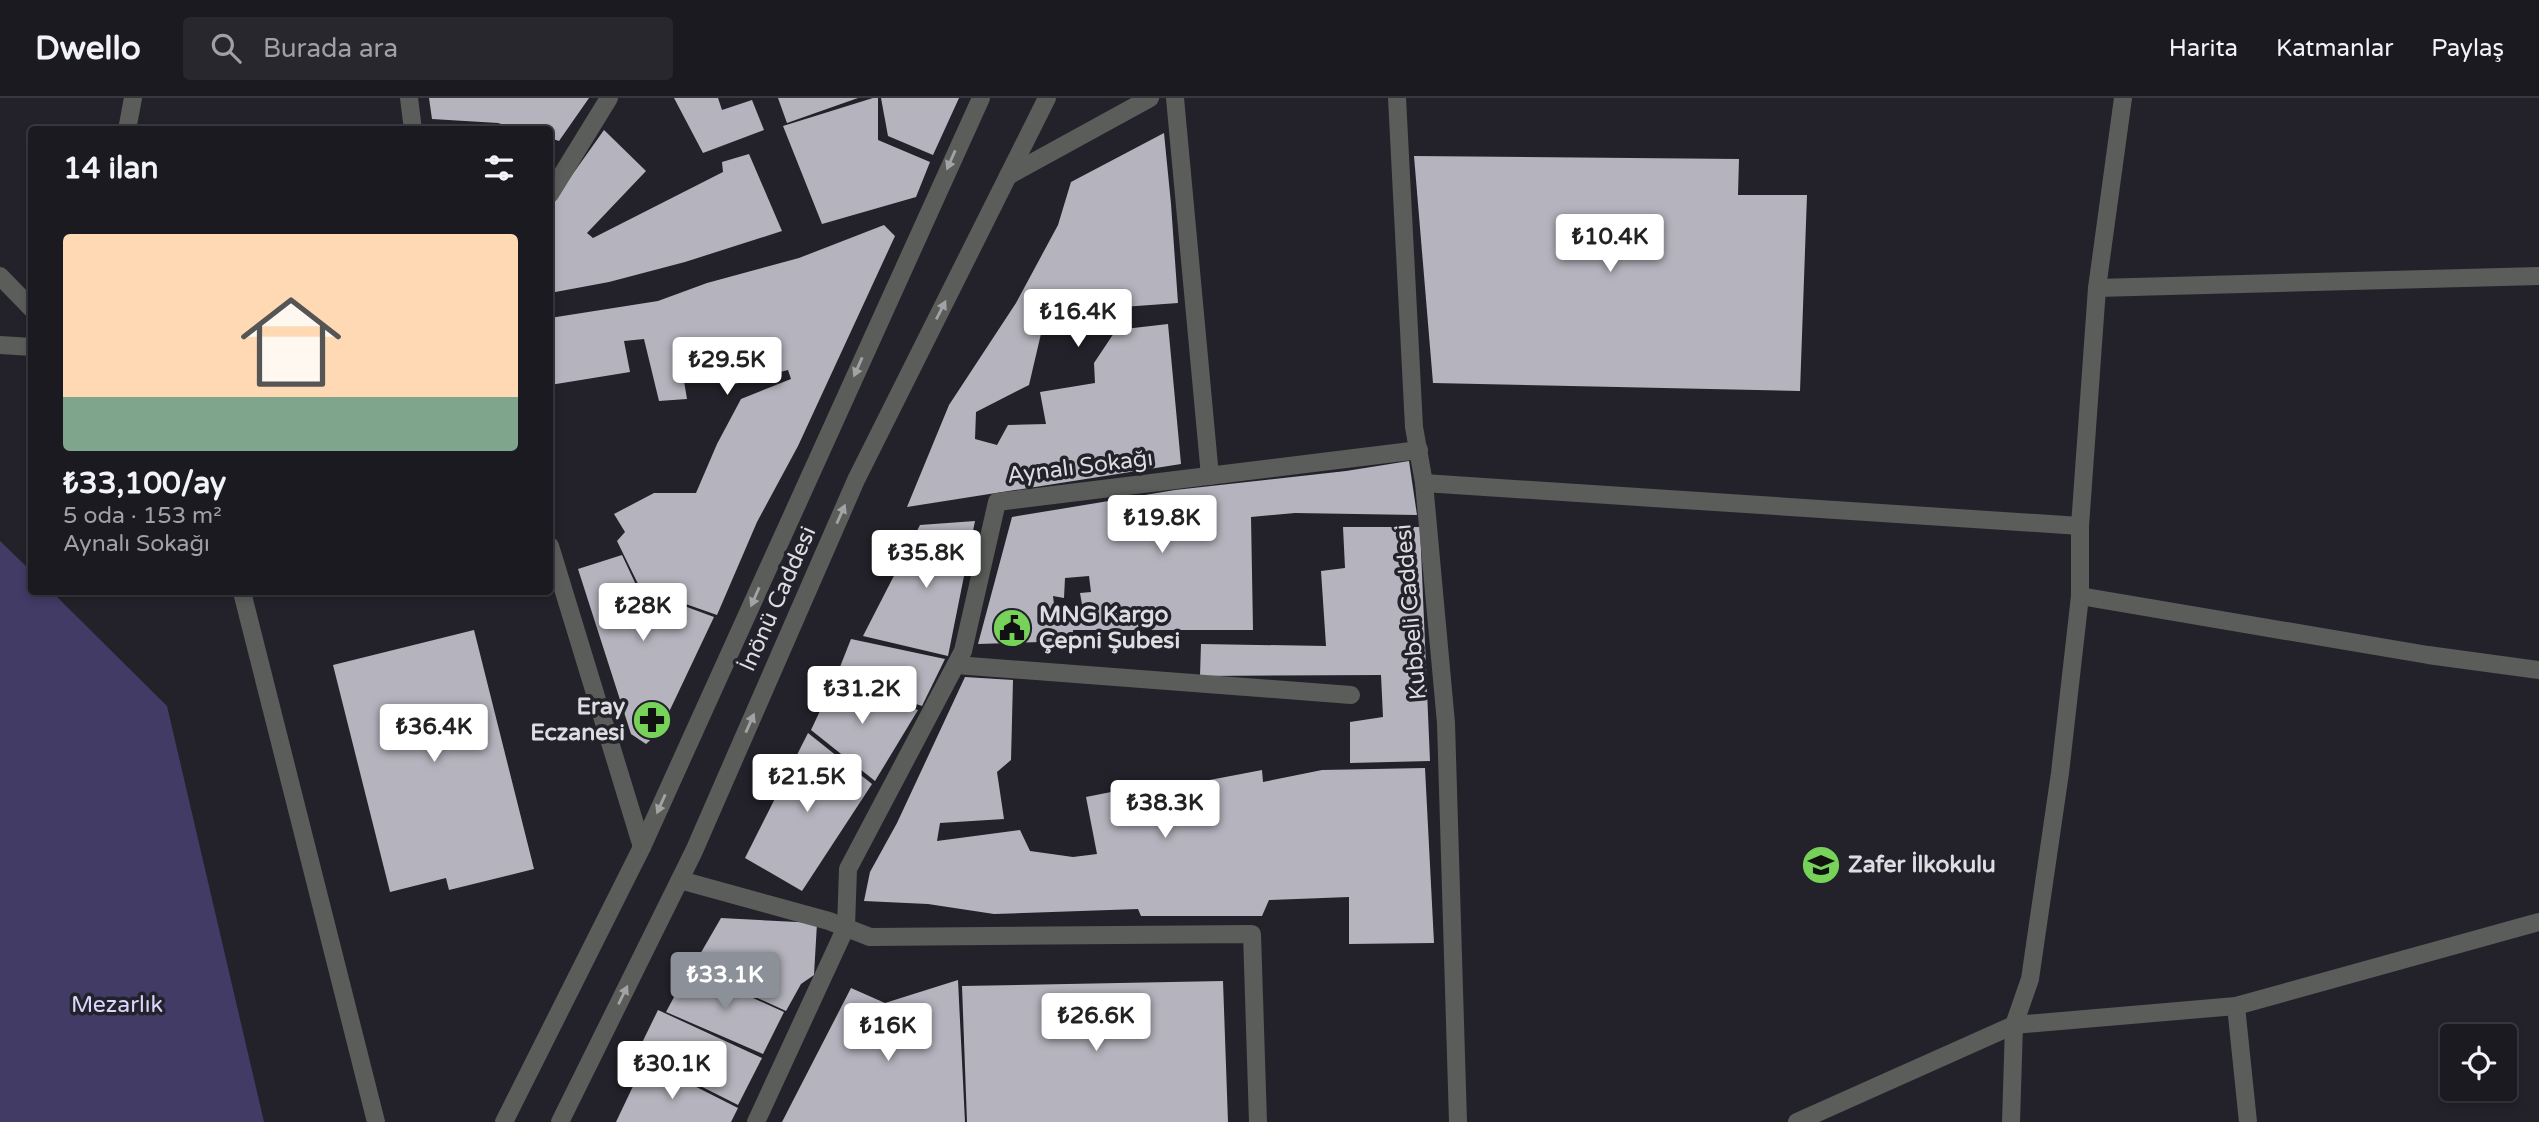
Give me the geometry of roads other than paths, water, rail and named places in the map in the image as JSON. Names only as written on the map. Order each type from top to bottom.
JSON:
[{"type":"street","points":[[128,126],[133,98]]},
{"type":"street","points":[[409,98],[412,126]]},
{"type":"street","points":[[553,189],[609,98]]},
{"type":"street","name":"İnönü Caddesi","points":[[504,1122],[642,847],[981,98]]},
{"type":"street","name":"İnönü Caddesi","points":[[560,1122],[680,880],[856,480],[1047,98]]},
{"type":"street","points":[[1008,176],[1150,98]]},
{"type":"street","points":[[1175,98],[1210,476]]},
{"type":"street","name":"Kubbeli Caddesi","points":[[1397,98],[1414,427],[1424,483],[1446,723],[1458,1122]]},
{"type":"street","points":[[2011,1122],[2014,1025],[2030,979],[2060,773],[2080,596],[2080,526],[2097,288],[2123,98]]},
{"type":"street","points":[[0,276],[28,305]]},
{"type":"street","points":[[2097,288],[2539,276]]},
{"type":"street","points":[[0,345],[28,347]]},
{"type":"street","name":"Aynalı Sokağı","points":[[756,1122],[846,927],[848,869],[963,651],[997,502],[1419,450]]},
{"type":"street","points":[[1424,483],[2080,526]]},
{"type":"street","points":[[553,556],[642,847]]},
{"type":"street","points":[[243,595],[376,1122]]},
{"type":"street","points":[[2080,596],[2428,655],[2539,670]]},
{"type":"street","points":[[956,665],[1351,695]]},
{"type":"street","points":[[680,880],[846,927],[870,937],[1252,934],[1258,1122]]},
{"type":"street","points":[[1797,1122],[2014,1025],[2236,1006],[2539,922]]},
{"type":"street","points":[[2236,1006],[2248,1122]]},
{"type":"place","name":"MNG Kargo Çepni Şubesi","points":[[1012,628]]},
{"type":"place","name":"Eray Eczanesi","points":[[652,720]]},
{"type":"place","name":"Zafer İlkokulu","points":[[1821,865]]},
{"type":"park label","name":"Mezarlık","points":[[117,1005]]}]
